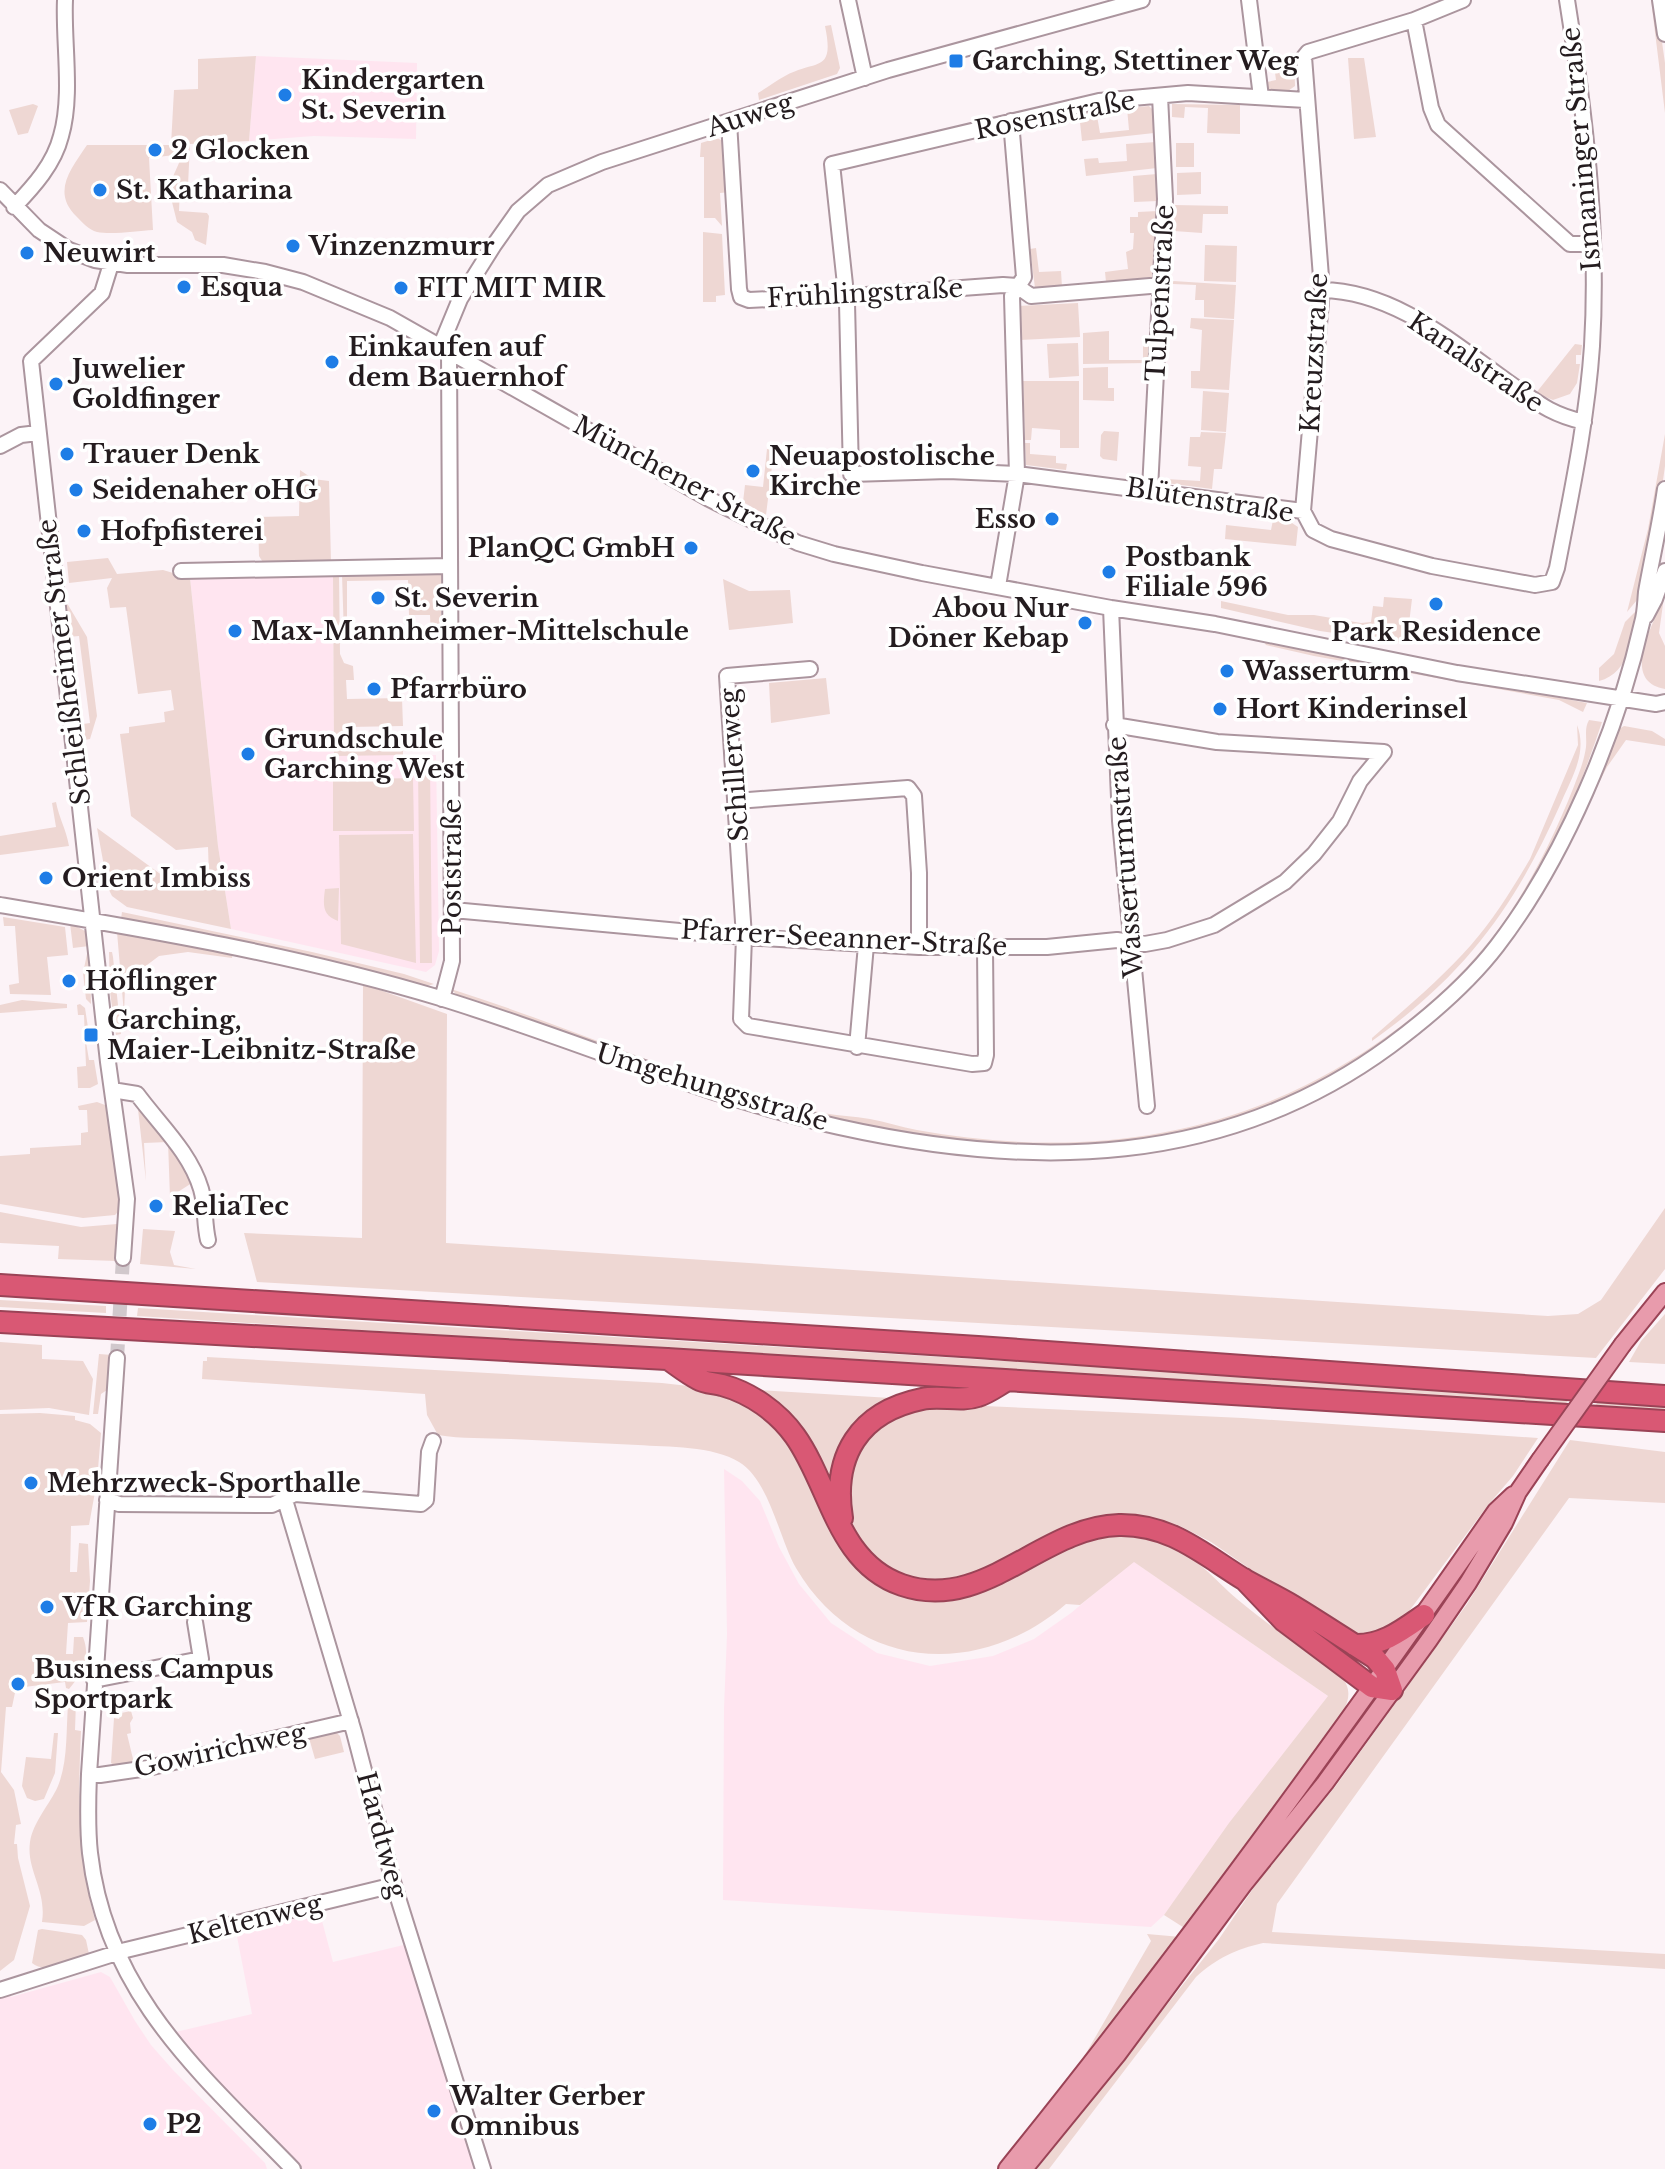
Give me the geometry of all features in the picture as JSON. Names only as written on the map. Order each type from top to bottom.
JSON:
[{"type":"highway","points":[[0,1285],[978,1347],[1665,1396]]},
{"type":"highway","points":[[0,1322],[667,1359],[1665,1421]]},
{"type":"highway","points":[[667,1359],[701,1381],[723,1385],[757,1400],[776,1414],[803,1448],[858,1554],[879,1573],[900,1584],[923,1590],[952,1589],[987,1581],[1062,1540],[1091,1530],[1118,1525],[1165,1532],[1210,1555],[1375,1658],[1385,1670],[1382,1688],[1284,1621],[1244,1579]]},
{"type":"highway","points":[[845,1534],[839,1498],[840,1477],[855,1438],[869,1422],[891,1407],[925,1398],[976,1397],[1006,1381]]},
{"type":"highway","points":[[1354,1645],[1371,1646],[1386,1640],[1424,1615]]},
{"type":"main road","points":[[1024,2169],[1117,2055],[1209,1919],[1382,1688],[1468,1583],[1504,1523],[1518,1492],[1623,1344],[1665,1292]]},
{"type":"main road","points":[[1385,1670],[1496,1511],[1518,1492]]},
{"type":"main road","points":[[1007,2169],[1190,1946]]},
{"type":"street","points":[[848,0],[865,78]]},
{"type":"street","name":"Auweg","points":[[445,347],[460,299],[494,245],[518,211],[548,185],[602,162],[865,78],[1142,0]]},
{"type":"street","points":[[1249,0],[1261,97]]},
{"type":"street","points":[[1306,100],[1303,66],[1308,52],[1414,20],[1463,0]]},
{"type":"street","name":"Ismaninger Straße","points":[[1552,582],[1584,422],[1592,345],[1593,244],[1578,77],[1567,0]]},
{"type":"street","points":[[1660,0],[1665,34]]},
{"type":"street","points":[[14,207],[42,174],[61,138],[65,101],[65,3]]},
{"type":"street","points":[[1414,20],[1431,108],[1438,125],[1570,244],[1593,244]]},
{"type":"street","name":"Rosenstraße","points":[[846,295],[832,164],[1099,101],[1188,93],[1306,100]]},
{"type":"street","name":"Tulpenstraße","points":[[1150,489],[1165,199],[1160,96]]},
{"type":"street","name":"Kreuzstraße","points":[[1303,511],[1322,290],[1306,100]]},
{"type":"street","points":[[998,586],[1017,474],[1012,296],[1024,277],[1011,121]]},
{"type":"street","name":"Frühlingstraße","points":[[729,122],[741,297],[749,300],[1017,286],[1031,296],[1162,285]]},
{"type":"street","name":"Münchener Straße","points":[[0,190],[39,230],[69,250],[111,264],[223,265],[283,276],[341,296],[398,321],[709,499],[798,543],[834,554],[1111,608],[1215,624],[1457,673],[1662,705]]},
{"type":"street","name":"Schleißheimer Straße","points":[[111,264],[102,293],[31,361],[112,1090],[127,1199],[123,1258]]},
{"type":"street","name":"Kanalstraße","points":[[1322,290],[1341,290],[1399,310],[1425,324],[1553,414],[1584,422]]},
{"type":"street","name":"Blütenstraße","points":[[846,295],[851,474],[948,471],[1017,474],[1303,511],[1313,530],[1331,539],[1432,566],[1535,585],[1552,582]]},
{"type":"street","name":"Poststraße","points":[[442,999],[452,961],[453,910],[445,347]]},
{"type":"street","points":[[0,446],[21,435],[38,433]]},
{"type":"street","name":"Umgehungsstraße","points":[[0,905],[94,920],[286,960],[442,999],[755,1106],[841,1127],[977,1149],[1050,1153],[1107,1152],[1165,1144],[1222,1130],[1325,1088],[1365,1064],[1429,1016],[1469,979],[1523,910],[1586,792],[1620,697],[1643,620],[1665,489]]},
{"type":"street","points":[[181,571],[450,566]]},
{"type":"street","name":"Umgehungsstraße","points":[[1643,620],[1665,571]]},
{"type":"street","name":"Wasserturmstraße","points":[[1111,608],[1114,725],[1130,941],[1147,1106]]},
{"type":"street","name":"Schillerweg","points":[[810,669],[727,676],[744,937],[741,1019],[748,1026],[857,1047],[972,1064],[984,1063],[985,948]]},
{"type":"street","points":[[1114,725],[1217,742],[1352,748],[1360,781]]},
{"type":"street","name":"Pfarrer-Seeanner-Straße","points":[[453,910],[866,945],[985,948],[1130,941],[1145,944],[1214,925],[1285,882],[1314,854],[1340,821],[1360,781],[1384,752],[1352,748]]},
{"type":"street","points":[[736,801],[908,788],[914,796],[919,873],[919,947]]},
{"type":"street","points":[[857,1047],[866,945]]},
{"type":"street","points":[[112,1090],[137,1094],[191,1165],[206,1208],[208,1240]]},
{"type":"street","points":[[117,1358],[94,1680],[89,1774],[90,1854],[105,1921],[116,1953],[134,1987],[160,2027],[190,2063],[293,2169]]},
{"type":"street","points":[[107,1500],[119,1504],[246,1506],[272,1505],[295,1494],[421,1504],[426,1500],[429,1452],[433,1441]]},
{"type":"street","name":"Hardtweg","points":[[285,1500],[351,1721],[394,1885],[483,2169]]},
{"type":"street","points":[[94,1680],[201,1659],[195,1622]]},
{"type":"street","name":"Gowirichweg","points":[[89,1774],[148,1768],[351,1721]]},
{"type":"street","name":"Keltenweg","points":[[0,1990],[116,1953],[394,1885]]},
{"type":"shaded area","points":[[1651,0],[1656,0],[1665,63],[1665,113]]},
{"type":"shaded area","points":[[831,25],[840,68],[837,74],[759,100],[758,93],[778,80],[820,63],[825,58],[825,26]]},
{"type":"shaded area","points":[[1294,55],[1295,86],[1285,93],[1268,91],[1267,82],[1276,80],[1274,65],[1266,67],[1265,61]]},
{"type":"shaded area","points":[[256,56],[417,63],[416,139],[314,136],[249,141]]},
{"type":"shaded area","points":[[256,56],[249,141],[190,144],[188,185],[180,185],[179,211],[207,213],[206,245],[195,240],[192,232],[177,222],[170,194],[171,181],[183,154],[149,158],[153,230],[97,232],[88,228],[69,208],[65,199],[66,181],[87,145],[171,145],[174,90],[198,89],[198,59]]},
{"type":"shaded area","points":[[1348,58],[1364,58],[1376,137],[1354,139]]},
{"type":"shaded area","points":[[33,104],[38,106],[28,133],[18,135],[9,110]]},
{"type":"shaded area","points":[[1172,104],[1240,105],[1240,134],[1207,133],[1208,108],[1185,107],[1184,118],[1172,117]]},
{"type":"shaded area","points":[[1149,106],[1153,110],[1154,133],[1082,141],[1079,113],[1096,110],[1100,133],[1129,130],[1127,108]]},
{"type":"shaded area","points":[[717,138],[725,142],[730,192],[720,193],[722,226],[715,218],[704,218],[704,157],[700,157],[701,143]]},
{"type":"shaded area","points":[[1156,142],[1157,168],[1086,176],[1084,159],[1098,158],[1099,163],[1127,161],[1126,144]]},
{"type":"shaded area","points":[[1176,143],[1194,143],[1194,167],[1176,167]]},
{"type":"shaded area","points":[[1201,172],[1201,194],[1177,195],[1177,173]]},
{"type":"shaded area","points":[[1157,174],[1158,201],[1134,202],[1133,176]]},
{"type":"shaded area","points":[[1174,205],[1228,206],[1228,214],[1203,214],[1202,233],[1174,231]]},
{"type":"shaded area","points":[[1158,211],[1157,272],[1153,277],[1106,282],[1105,272],[1128,269],[1126,252],[1133,249],[1134,233],[1130,233],[1130,217],[1138,217],[1138,212]]},
{"type":"shaded area","points":[[703,232],[722,234],[725,295],[716,296],[716,302],[703,302]]},
{"type":"shaded area","points":[[1205,245],[1237,246],[1236,282],[1204,281]]},
{"type":"shaded area","points":[[1036,248],[1039,272],[1061,271],[1062,287],[1035,288],[1030,249]]},
{"type":"shaded area","points":[[1173,281],[1236,285],[1234,319],[1204,317],[1204,300],[1195,300],[1196,285],[1173,284]]},
{"type":"shaded area","points":[[1078,303],[1080,337],[1020,340],[1018,306]]},
{"type":"shaded area","points":[[1191,318],[1234,320],[1229,390],[1191,388],[1191,371],[1200,371],[1202,330],[1190,328]]},
{"type":"shaded area","points":[[1109,331],[1109,360],[1143,360],[1143,338],[1149,338],[1148,363],[1083,364],[1083,333]]},
{"type":"shaded area","points":[[1078,343],[1079,376],[1049,378],[1047,344]]},
{"type":"shaded area","points":[[1575,344],[1582,345],[1581,355],[1576,355],[1576,364],[1580,364],[1577,383],[1570,394],[1553,400],[1536,393]]},
{"type":"shaded area","points":[[1108,367],[1108,388],[1114,388],[1114,401],[1083,400],[1083,368]]},
{"type":"shaded area","points":[[1023,381],[1079,381],[1079,448],[1060,448],[1060,430],[1032,428],[1031,440],[1025,440]]},
{"type":"shaded area","points":[[1203,391],[1229,393],[1226,432],[1201,430]]},
{"type":"shaded area","points":[[1104,431],[1119,432],[1117,461],[1100,456]]},
{"type":"shaded area","points":[[1201,432],[1226,433],[1222,469],[1214,469],[1212,489],[1166,483],[1166,479],[1200,481],[1201,467],[1188,466],[1190,437],[1200,437]]},
{"type":"shaded area","points":[[1665,434],[1660,502],[1642,594],[1627,612],[1648,529]]},
{"type":"shaded area","points":[[1025,443],[1030,443],[1030,454],[1056,456],[1056,463],[1067,464],[1066,470],[1026,465]]},
{"type":"shaded area","points":[[767,449],[774,450],[766,515],[743,502],[745,485],[763,487]]},
{"type":"shaded area","points":[[300,470],[313,479],[329,481],[331,562],[264,564],[259,556],[258,517],[299,516]]},
{"type":"shaded area","points":[[1273,520],[1298,527],[1296,546],[1225,539],[1226,525],[1271,530]]},
{"type":"shaded area","points":[[108,558],[117,574],[163,570],[190,578],[218,846],[231,929],[127,907],[112,896],[108,888],[97,828],[181,889],[204,886],[195,878],[209,876],[208,847],[176,850],[131,816],[120,734],[129,733],[129,727],[165,722],[164,712],[174,710],[171,690],[138,694],[126,607],[110,608],[107,588],[112,578],[69,583],[67,562]]},
{"type":"shaded area","points":[[435,572],[441,575],[441,637],[431,638],[430,615],[409,615],[408,580],[347,581],[347,635],[344,635],[342,575]]},
{"type":"shaded area","points":[[339,575],[340,654],[344,663],[353,666],[354,680],[346,680],[347,699],[402,698],[403,726],[349,727],[348,746],[403,746],[403,755],[334,756],[333,576]]},
{"type":"shaded area","name":"St. Severin","points":[[333,576],[334,755],[436,755],[439,951],[435,965],[426,972],[231,929],[218,846],[190,578]]},
{"type":"shaded area","points":[[723,579],[749,591],[790,590],[793,623],[729,630]]},
{"type":"shaded area","points":[[1384,597],[1412,599],[1407,640],[1404,643],[1320,631],[1221,608],[1221,601],[1288,615],[1314,615],[1361,623],[1371,622],[1373,606],[1383,607]]},
{"type":"shaded area","points":[[1664,597],[1659,633],[1665,646],[1665,689],[1651,684],[1644,675],[1642,663],[1648,635]]},
{"type":"shaded area","points":[[64,598],[87,637],[97,716],[90,739],[85,740],[83,724],[90,723],[79,636],[68,637]]},
{"type":"shaded area","points":[[1641,606],[1624,661],[1610,677],[1599,681],[1599,668],[1614,654],[1625,622]]},
{"type":"shaded area","points":[[1264,642],[1587,703],[1583,712],[1559,700],[1314,656]]},
{"type":"shaded area","points":[[826,678],[830,714],[771,723],[769,683]]},
{"type":"shaded area","points":[[1589,720],[1602,722],[1553,846],[1520,905],[1473,966],[1414,1020],[1374,1050],[1331,1076],[1241,1117],[1193,1132],[1145,1142],[1052,1148],[964,1143],[876,1129],[730,1092],[457,995],[451,989],[733,1090],[808,1110],[917,1130],[1017,1142],[1066,1142],[1164,1132],[1212,1121],[1306,1085],[1359,1055],[1434,999],[1478,955],[1521,894],[1563,814],[1586,750]]},
{"type":"shaded area","points":[[1577,725],[1581,746],[1573,776],[1543,842],[1505,907],[1460,965],[1434,991],[1372,1041],[1460,958],[1510,892],[1530,859],[1578,745]]},
{"type":"shaded area","points":[[1624,726],[1652,731],[1665,739],[1665,746],[1626,740],[1607,767],[1557,865],[1591,795],[1617,730]]},
{"type":"shaded area","points":[[418,764],[430,764],[432,963],[420,963]]},
{"type":"shaded area","points":[[355,772],[366,772],[368,779],[413,778],[414,831],[333,831],[333,779],[354,779]]},
{"type":"shaded area","points":[[56,802],[69,846],[0,855],[0,836],[56,827],[52,803]]},
{"type":"shaded area","points":[[413,834],[416,963],[341,944],[339,835]]},
{"type":"shaded area","points":[[339,888],[338,921],[326,912],[324,900],[325,889]]},
{"type":"shaded area","points":[[122,912],[312,952],[434,984],[427,986],[287,950],[121,919]]},
{"type":"shaded area","points":[[3,917],[65,927],[68,955],[47,957],[51,995],[10,994],[9,985],[19,983],[15,926],[4,926]]},
{"type":"shaded area","points":[[70,923],[85,931],[89,946],[73,948]]},
{"type":"shaded area","points":[[117,932],[233,952],[232,958],[188,952],[159,956],[139,971],[125,988],[124,1014]]},
{"type":"shaded area","points":[[109,952],[113,957],[121,1034],[116,1035],[110,992]]},
{"type":"shaded area","points":[[87,954],[90,954],[91,1004],[86,999],[83,973]]},
{"type":"shaded area","points":[[363,984],[447,1014],[446,1243],[1548,1316],[1578,1314],[1601,1300],[1665,1208],[1665,1269],[1596,1358],[257,1282],[244,1233],[362,1238]]},
{"type":"shaded area","points":[[22,1000],[67,1004],[67,1008],[0,1013],[0,1005]]},
{"type":"shaded area","points":[[77,1005],[85,1008],[89,1060],[94,1060],[98,1084],[90,1088],[78,1088],[77,1067],[86,1066],[84,1015],[78,1015]]},
{"type":"shaded area","points":[[137,1100],[163,1132],[195,1181],[170,1197],[168,1142],[144,1143],[146,1181]]},
{"type":"shaded area","points":[[97,1102],[108,1110],[119,1184],[119,1211],[115,1215],[83,1218],[0,1204],[0,1156],[30,1154],[30,1148],[81,1145],[81,1133],[88,1132],[87,1110],[79,1110],[78,1106]]},
{"type":"shaded area","points":[[0,1212],[81,1227],[117,1224],[116,1261],[58,1259],[59,1246],[0,1243]]},
{"type":"shaded area","points":[[143,1229],[175,1231],[170,1252],[174,1265],[196,1269],[140,1264]]},
{"type":"shaded area","points":[[0,1300],[106,1306],[106,1313],[0,1307]]},
{"type":"shaded area","points":[[138,1308],[1570,1397],[1565,1405],[137,1316]]},
{"type":"shaded area","points":[[1665,1314],[1665,1364],[1629,1362],[1641,1341]]},
{"type":"shaded area","points":[[0,1342],[42,1345],[42,1359],[83,1361],[93,1379],[89,1415],[49,1408],[0,1410]]},
{"type":"shaded area","points":[[99,1354],[112,1355],[107,1390],[101,1394],[98,1414],[93,1414]]},
{"type":"shaded area","points":[[207,1357],[662,1383],[734,1395],[787,1434],[834,1528],[906,1594],[1025,1563],[1102,1538],[1133,1535],[1149,1538],[1187,1554],[1237,1599],[1341,1676],[1348,1689],[1348,1701],[1336,1726],[1186,1929],[1164,1915],[1229,1823],[1328,1696],[1134,1562],[1080,1605],[1066,1604],[1032,1628],[996,1645],[958,1653],[921,1653],[885,1645],[852,1628],[822,1602],[796,1568],[758,1482],[749,1470],[729,1457],[676,1447],[438,1435],[427,1415],[425,1394],[202,1379],[203,1361],[207,1361]]},
{"type":"shaded area","points":[[759,1390],[891,1398],[867,1413],[833,1492]]},
{"type":"shaded area","points":[[1601,1398],[1665,1402],[1665,1411],[1594,1407]]},
{"type":"shaded area","points":[[941,1404],[1243,1418],[1538,1438],[1513,1476],[1398,1626],[1392,1631],[1353,1636],[1211,1542],[1160,1520],[1107,1516],[1069,1526],[980,1574],[941,1583],[907,1577],[879,1561],[853,1528],[846,1508],[853,1454],[894,1411]]},
{"type":"shaded area","name":"Business Campus Sportpark","points":[[0,1414],[75,1416],[75,1420],[90,1424],[101,1433],[89,1525],[71,1526],[70,1572],[77,1572],[79,1543],[88,1544],[90,1581],[87,1622],[68,1623],[66,1654],[73,1654],[74,1637],[83,1637],[86,1658],[69,1689],[65,1682],[16,1688],[12,1707],[6,1707],[1,1772],[14,1790],[21,1824],[16,1825],[14,1844],[17,1844],[30,1906],[14,1960],[0,1971]]},
{"type":"shaded area","points":[[1570,1440],[1665,1452],[1665,1503],[1569,1498],[1277,1904],[1272,1932],[1665,1954],[1665,1969],[1263,1943],[1244,1948],[1219,1959],[1196,1977],[1049,2169],[1037,2169],[1219,1939],[1263,1874],[1335,1787],[1467,1604]]},
{"type":"shaded area","points":[[724,1469],[742,1481],[760,1501],[799,1584],[831,1623],[877,1653],[930,1666],[993,1656],[1034,1639],[1071,1613],[1133,1561],[1328,1696],[1164,1915],[1151,1927],[723,1900],[727,1634]]},
{"type":"shaded area","points":[[71,1701],[76,1702],[75,1730],[81,1731],[79,1803],[82,1850],[95,1920],[84,1926],[42,1922],[42,1900],[30,1852],[35,1827],[61,1776],[68,1705]]},
{"type":"shaded area","points":[[131,1711],[131,1733],[127,1734],[134,1763],[114,1765],[111,1763],[114,1718],[119,1719],[121,1713]]},
{"type":"shaded area","points":[[335,1731],[340,1736],[344,1752],[315,1759],[309,1738]]},
{"type":"shaded area","points":[[54,1733],[58,1733],[55,1773],[44,1799],[35,1801],[27,1798],[22,1786],[26,1757],[51,1759]]},
{"type":"shaded area","points":[[318,1906],[333,1962],[416,1942],[493,2169],[287,2169],[163,2035],[252,2014],[235,1926]]},
{"type":"shaded area","points":[[38,1930],[82,1935],[89,1954],[57,1966],[37,1966],[32,1963]]},
{"type":"shaded area","points":[[1147,1934],[1181,1937],[1071,2079],[1151,1941]]},
{"type":"shaded area","points":[[101,1972],[110,1977],[151,2045],[265,2163],[267,2169],[0,2169],[0,1996],[10,1993],[11,1997]]},
{"type":"tunnel","points":[[117,1358],[123,1258]]},
{"type":"place","name":"Garching, Stettiner Weg","points":[[956,61]]},
{"type":"place","name":"Kindergarten St. Severin","points":[[285,95]]},
{"type":"place","name":"2 Glocken","points":[[155,150]]},
{"type":"place","name":"St. Katharina","points":[[100,190]]},
{"type":"place","name":"Vinzenzmurr","points":[[293,246]]},
{"type":"place","name":"Neuwirt","points":[[27,253]]},
{"type":"place","name":"Esqua","points":[[184,287]]},
{"type":"place","name":"FIT MIT MIR","points":[[401,288]]},
{"type":"place","name":"Einkaufen auf dem Bauernhof","points":[[332,362]]},
{"type":"place","name":"Juwelier Goldfinger","points":[[56,384]]},
{"type":"place","name":"Trauer Denk","points":[[67,454]]},
{"type":"place","name":"Neuapostolische Kirche","points":[[753,471]]},
{"type":"place","name":"Seidenaher oHG","points":[[76,490]]},
{"type":"place","name":"Esso","points":[[1052,519]]},
{"type":"place","name":"Hofpfisterei","points":[[84,531]]},
{"type":"place","name":"PlanQC GmbH","points":[[691,548]]},
{"type":"place","name":"Postbank Filiale 596","points":[[1109,572]]},
{"type":"place","name":"St. Severin","points":[[378,598]]},
{"type":"place","name":"Park Residence","points":[[1436,604]]},
{"type":"place","name":"Abou Nur Döner Kebap","points":[[1085,623]]},
{"type":"place","name":"Max-Mannheimer-Mittelschule","points":[[235,631]]},
{"type":"place","name":"Wasserturm","points":[[1227,671]]},
{"type":"place","name":"Pfarrbüro","points":[[374,689]]},
{"type":"place","name":"Hort Kinderinsel","points":[[1220,709]]},
{"type":"place","name":"Grundschule Garching West","points":[[248,754]]},
{"type":"place","name":"Orient Imbiss","points":[[46,878]]},
{"type":"place","name":"Höflinger","points":[[69,981]]},
{"type":"place","name":"Garching, Maier-Leibnitz-Straße","points":[[91,1035]]},
{"type":"place","name":"ReliaTec","points":[[156,1206]]},
{"type":"place","name":"Mehrzweck-Sporthalle","points":[[31,1483]]},
{"type":"place","name":"VfR Garching","points":[[47,1607]]},
{"type":"place","name":"Business Campus Sportpark","points":[[18,1684]]},
{"type":"place","name":"Walter Gerber Omnibus","points":[[434,2111]]},
{"type":"place","name":"P2","points":[[150,2124]]}]
